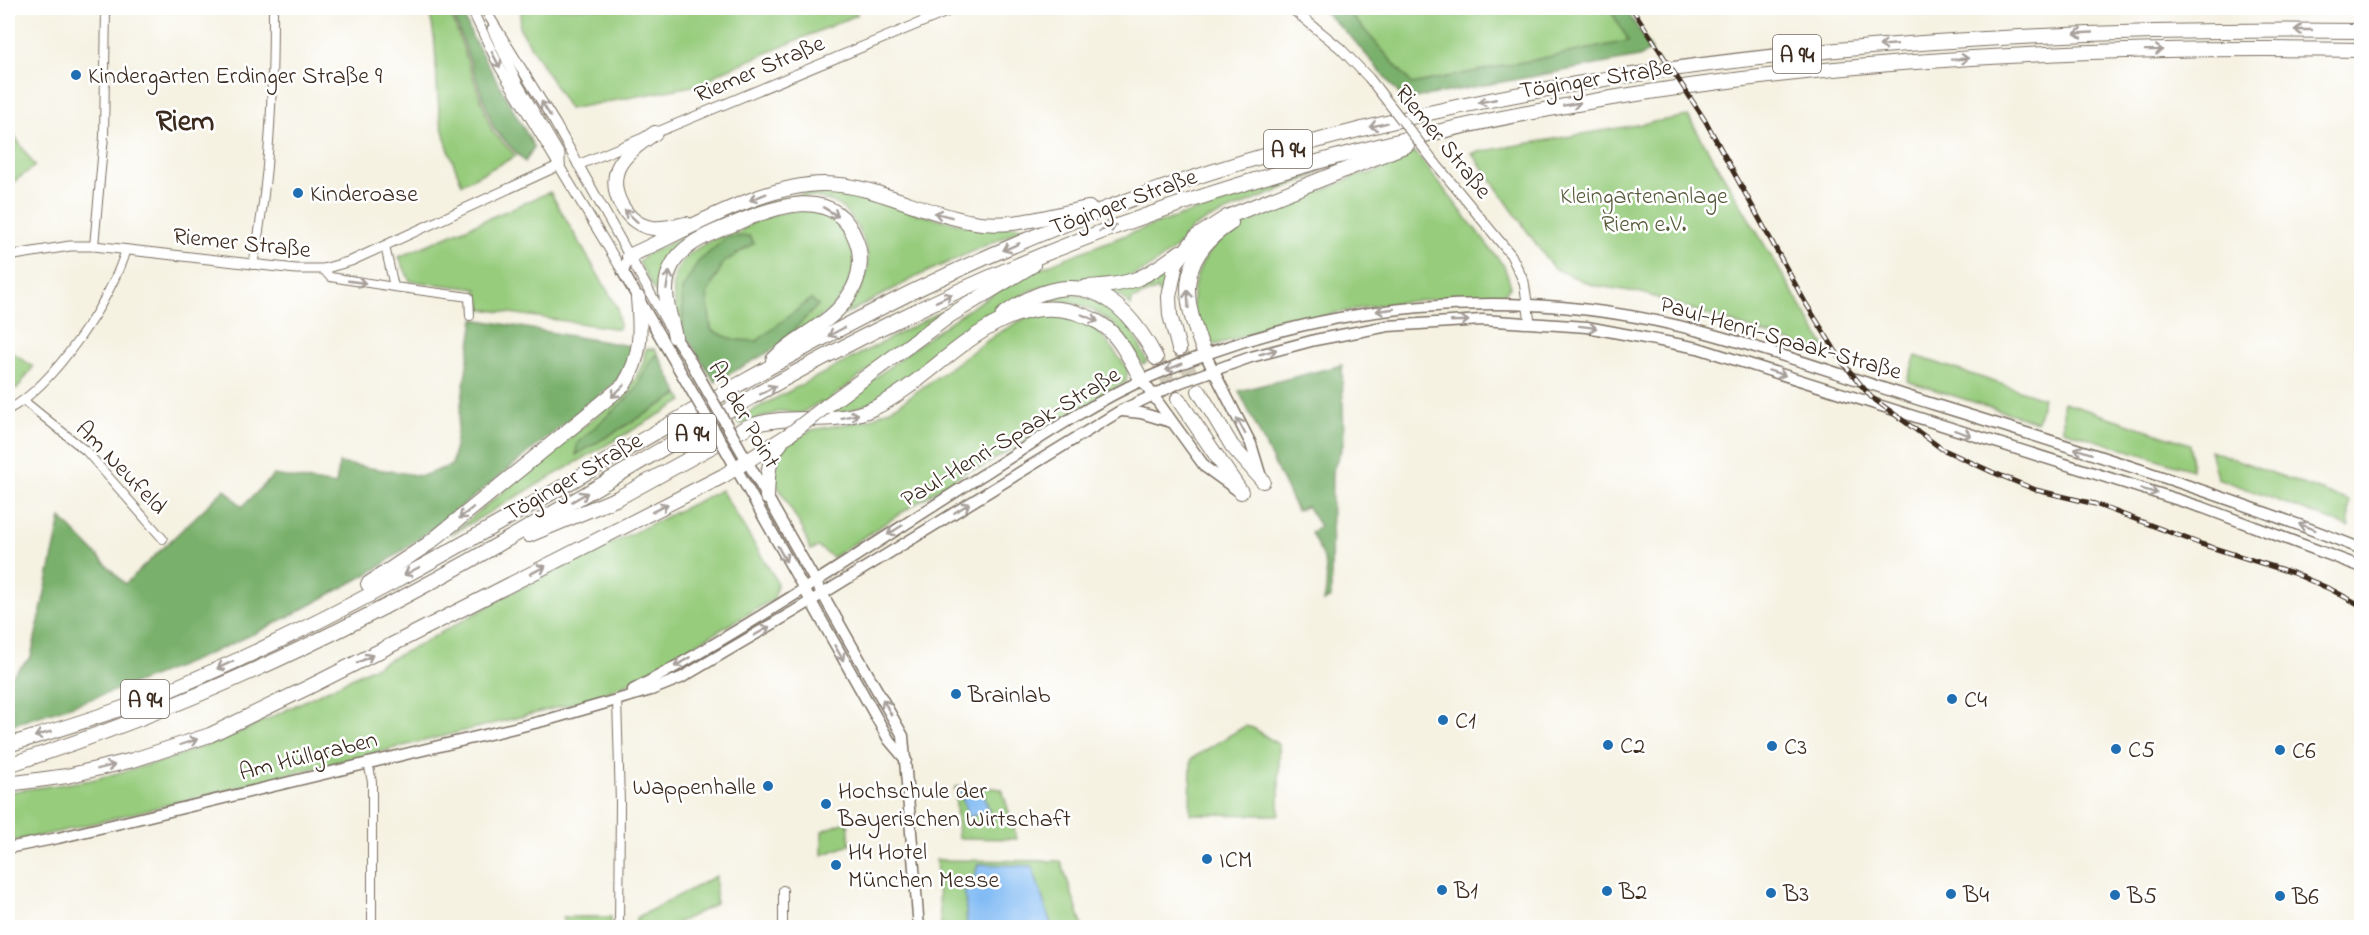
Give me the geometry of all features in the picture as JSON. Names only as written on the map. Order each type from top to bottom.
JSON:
[{"type":"highway","name":"Töginger Straße","points":[[8,745],[171,690],[279,640],[456,547],[763,371],[883,306],[1037,235],[1199,176],[1383,124],[1487,100],[1684,67],[1825,50],[1987,38],[2141,31],[2361,31]]},
{"type":"highway","name":"Töginger Straße","points":[[8,765],[178,705],[263,668],[494,548],[861,339],[1054,249],[1151,212],[1249,180],[1452,127],[1610,98],[1838,68],[2146,50],[2361,50]]},
{"type":"highway","points":[[494,548],[618,498],[749,426],[778,419],[832,419],[854,416],[876,408],[1032,296],[1058,288],[1127,283],[1154,273],[1182,251],[1203,230],[1247,209],[1452,127]]},
{"type":"highway","points":[[655,133],[635,148],[618,168],[615,183],[624,210],[640,224],[653,228],[706,221]]},
{"type":"highway","points":[[629,256],[764,194],[802,185],[824,183],[856,188],[971,222],[1015,224],[1124,202]]},
{"type":"highway","points":[[675,338],[666,289],[668,274],[680,253],[707,236],[778,206],[797,203],[822,207],[846,222],[857,241],[860,264],[855,285],[845,301],[827,321],[781,351],[763,371]]},
{"type":"highway","points":[[1205,354],[1190,318],[1187,296],[1189,274],[1199,252],[1220,230],[1247,209]]},
{"type":"highway","points":[[8,784],[67,776],[133,760],[210,735],[723,476],[790,434],[949,316],[1028,270],[1054,249]]},
{"type":"highway","points":[[1179,349],[1170,315],[1169,297],[1176,263],[1182,251]]},
{"type":"highway","points":[[1078,288],[1097,293],[1119,306],[1140,328],[1156,358]]},
{"type":"highway","points":[[279,640],[291,625],[380,578],[428,544],[624,385],[634,370],[642,339],[638,298]]},
{"type":"highway","points":[[983,331],[1018,314],[1040,309],[1066,310],[1085,315],[1097,320],[1113,334],[1142,380]]},
{"type":"highway","points":[[1199,391],[1232,446],[1263,481]]},
{"type":"highway","points":[[1178,399],[1241,492]]},
{"type":"highway","points":[[768,497],[772,454],[790,434]]},
{"type":"main road","points":[[623,272],[629,256]]},
{"type":"main road","name":"An der Point","points":[[623,272],[727,452],[741,464],[768,497],[903,736],[919,927]]},
{"type":"main road","name":"Paul-Henri-Spaak-Straße","points":[[802,589],[1082,412],[1142,380],[1205,354],[1304,325],[1385,310],[1449,304],[1527,304],[1588,309],[1702,332],[2206,490],[2361,549]]},
{"type":"main road","name":"Paul-Henri-Spaak-Straße","points":[[810,602],[1120,411],[1152,395],[1212,370],[1282,348],[1388,327],[1451,321],[1530,322],[1630,333],[1698,348],[2204,508],[2361,567]]},
{"type":"main road","name":"An der Point","points":[[675,338],[738,445],[741,464],[802,589],[889,740],[906,760]]},
{"type":"main road","points":[[1205,354],[1251,444],[1263,481]]},
{"type":"main road","points":[[1142,380],[1204,467],[1241,492]]},
{"type":"main road","points":[[1120,411],[1141,413],[1171,422]]},
{"type":"main road","points":[[1026,448],[1035,463]]},
{"type":"main road","name":"Am Hüllgraben","points":[[617,699],[802,589]]},
{"type":"main road","name":"Am Hüllgraben","points":[[8,848],[58,838],[547,720],[651,690],[681,678],[810,602]]},
{"type":"street","points":[[94,246],[104,136],[106,8]]},
{"type":"street","points":[[253,265],[264,208],[270,158],[273,8]]},
{"type":"street","name":"An der Point","points":[[471,8],[499,66],[623,272]]},
{"type":"street","name":"An der Point","points":[[483,8],[518,84],[560,155],[560,165]]},
{"type":"street","name":"An der Point","points":[[483,8],[675,338]]},
{"type":"street","name":"Riemer Straße","points":[[577,169],[655,133],[956,8]]},
{"type":"street","name":"Riemer Straße","points":[[1291,8],[1332,41],[1369,78],[1511,255],[1522,276],[1530,322]]},
{"type":"street","points":[[560,165],[577,169],[579,197]]},
{"type":"street","name":"Riemer Straße","points":[[8,256],[59,248],[94,246],[253,265],[323,269],[351,261],[560,165]]},
{"type":"street","points":[[385,246],[394,288]]},
{"type":"street","points":[[8,410],[24,402],[95,314],[117,278],[126,249]]},
{"type":"street","points":[[323,269],[330,277],[469,297],[471,316]]},
{"type":"street","name":"Am Neufeld","points":[[24,402],[86,450],[164,539]]},
{"type":"street","points":[[617,699],[620,779],[619,927]]},
{"type":"street","points":[[368,762],[372,782],[372,927]]},
{"type":"street","points":[[783,890],[783,927]]},
{"type":"green space","points":[[428,8],[449,8],[492,131],[516,156],[462,184],[440,119],[435,45]]},
{"type":"green space","points":[[451,8],[461,8],[472,36],[534,147],[525,162],[494,129]]},
{"type":"green space","points":[[522,8],[856,8],[857,15],[719,73],[703,84],[569,109],[519,27]]},
{"type":"green space","points":[[1320,8],[1345,8],[1412,84],[1629,41],[1609,8],[1625,8],[1652,50],[1639,57],[1404,100],[1352,38]]},
{"type":"green space","points":[[1345,8],[1609,8],[1630,41],[1412,84]]},
{"type":"green space","points":[[8,113],[11,131],[35,166],[8,186]]},
{"type":"green space","name":"Kleingartenanlage Riem e.V.","points":[[1688,116],[1830,355],[1642,293],[1592,285],[1553,268],[1472,153]]},
{"type":"green space","points":[[1415,152],[1504,266],[1511,286],[1503,295],[1489,298],[1419,300],[1384,304],[1316,317],[1215,345],[1203,332],[1196,317],[1193,302],[1194,285],[1207,255],[1230,231],[1356,176],[1376,172]]},
{"type":"green space","points":[[1323,172],[1205,221],[1191,229],[1177,247],[1146,270],[1126,278],[1061,281],[1030,291],[1012,301],[877,401],[845,412],[832,411],[964,312],[1033,272],[1156,224]]},
{"type":"green space","points":[[833,190],[870,197],[918,214],[961,224],[1027,227],[920,275],[842,316],[854,301],[863,283],[867,271],[867,251],[853,220],[838,205],[825,199],[788,198],[680,246],[662,305],[639,262],[645,255],[760,205],[784,198],[808,193]]},
{"type":"green space","points":[[550,192],[618,309],[619,329],[475,308],[477,289],[410,281],[399,257]]},
{"type":"green space","points":[[810,208],[840,226],[849,239],[854,257],[853,272],[848,287],[828,311],[776,348],[818,305],[811,300],[757,341],[734,340],[711,330],[707,294],[724,262],[754,243],[749,236],[682,290],[683,331],[675,304],[674,280],[683,260],[707,243],[725,235],[738,233],[763,218]]},
{"type":"green space","points":[[749,236],[754,243],[724,262],[707,294],[711,330],[734,340],[757,341],[811,299],[818,305],[776,348],[715,382],[683,331],[682,290],[698,262],[727,237]]},
{"type":"green space","points":[[1170,266],[1163,288],[1163,300],[1157,289],[1132,300],[1131,306],[1120,296],[1107,290]]},
{"type":"green space","points":[[1066,293],[1096,301],[1117,314],[1134,334],[1147,362],[1142,364],[1136,352],[1120,332],[1090,309],[1065,301],[1032,301]]},
{"type":"green space","points":[[963,300],[823,404],[820,402],[800,414],[782,411],[739,425],[736,419]]},
{"type":"green space","points":[[1061,314],[1095,327],[1128,369],[1126,382],[980,468],[968,470],[833,557],[818,547],[810,550],[803,530],[777,485],[775,473],[779,454],[786,444],[811,430],[868,420],[898,405],[997,334],[1029,316]]},
{"type":"green space","points":[[474,319],[636,347],[629,363],[615,383],[471,499],[375,569],[289,617],[211,653],[131,685],[8,726],[8,679],[31,657],[61,518],[125,584],[225,489],[242,507],[274,475],[336,485],[339,463],[422,476],[452,465]]},
{"type":"green space","points":[[645,349],[655,349],[658,354],[651,360],[635,391],[578,443],[577,454],[679,394],[683,401],[450,535],[609,406],[635,380],[644,361]]},
{"type":"green space","points":[[9,350],[33,367],[17,389],[8,384]]},
{"type":"green space","points":[[658,354],[679,394],[576,455],[577,443],[635,391],[651,360]]},
{"type":"green space","points":[[1916,356],[2043,398],[2037,422],[1907,381]]},
{"type":"green space","points":[[1342,365],[1344,442],[1332,473],[1331,597],[1324,602],[1327,582],[1325,566],[1311,533],[1320,526],[1307,506],[1297,511],[1239,391]]},
{"type":"green space","points":[[2063,402],[2190,444],[2192,470],[2063,430]]},
{"type":"green space","points":[[2210,450],[2349,501],[2349,527],[2217,478]]},
{"type":"green space","points":[[721,490],[775,578],[777,584],[774,599],[627,684],[590,699],[536,713],[58,832],[8,842],[8,792],[91,780],[167,760],[243,731],[419,645],[526,585]]},
{"type":"green space","points":[[1245,726],[1253,728],[1279,745],[1279,815],[1190,814],[1191,759]]},
{"type":"green space","points":[[955,787],[958,787],[969,817],[989,810],[981,787],[1002,789],[1017,839],[958,838]]},
{"type":"green space","points":[[848,821],[850,845],[822,855],[822,831]]},
{"type":"green space","points":[[936,860],[1061,861],[1083,927],[941,927]]},
{"type":"green space","points":[[716,876],[716,904],[669,927],[636,927],[636,918]]},
{"type":"green space","points":[[563,917],[611,917],[611,927],[563,927]]},
{"type":"water","points":[[958,787],[981,787],[989,811],[969,817]]},
{"type":"water","points":[[978,864],[1032,866],[1052,927],[967,927],[964,880],[974,879]]},
{"type":"tunnel","points":[[1179,349],[1199,391]]},
{"type":"tunnel","points":[[1156,358],[1178,399]]},
{"type":"railway","points":[[1632,8],[1706,122],[1805,302],[1843,363],[1871,397],[1942,449],[1992,472],[2036,490],[2095,504],[2201,544],[2293,573],[2362,606]]},
{"type":"place","name":"Kindergarten Erdinger Straße 9","points":[[76,75]]},
{"type":"place","name":"Kinderoase","points":[[298,193]]},
{"type":"place","name":"Brainlab","points":[[956,694]]},
{"type":"place","name":"C4","points":[[1952,699]]},
{"type":"place","name":"C1","points":[[1443,720]]},
{"type":"place","name":"C2","points":[[1608,745]]},
{"type":"place","name":"C3","points":[[1772,746]]},
{"type":"place","name":"C5","points":[[2116,749]]},
{"type":"place","name":"C6","points":[[2280,750]]},
{"type":"place","name":"Wappenhalle","points":[[768,786]]},
{"type":"place","name":"Hochschule der Bayerischen Wirtschaft","points":[[826,804]]},
{"type":"place","name":"ICM","points":[[1207,859]]},
{"type":"place","name":"H4 Hotel München Messe","points":[[836,865]]},
{"type":"place","name":"B1","points":[[1442,890]]},
{"type":"place","name":"B2","points":[[1607,891]]},
{"type":"place","name":"B3","points":[[1771,893]]},
{"type":"place","name":"B4","points":[[1951,894]]},
{"type":"place","name":"B5","points":[[2115,895]]},
{"type":"place","name":"B6","points":[[2280,896]]},
{"type":"district","name":"Riem","points":[[185,120]]}]
